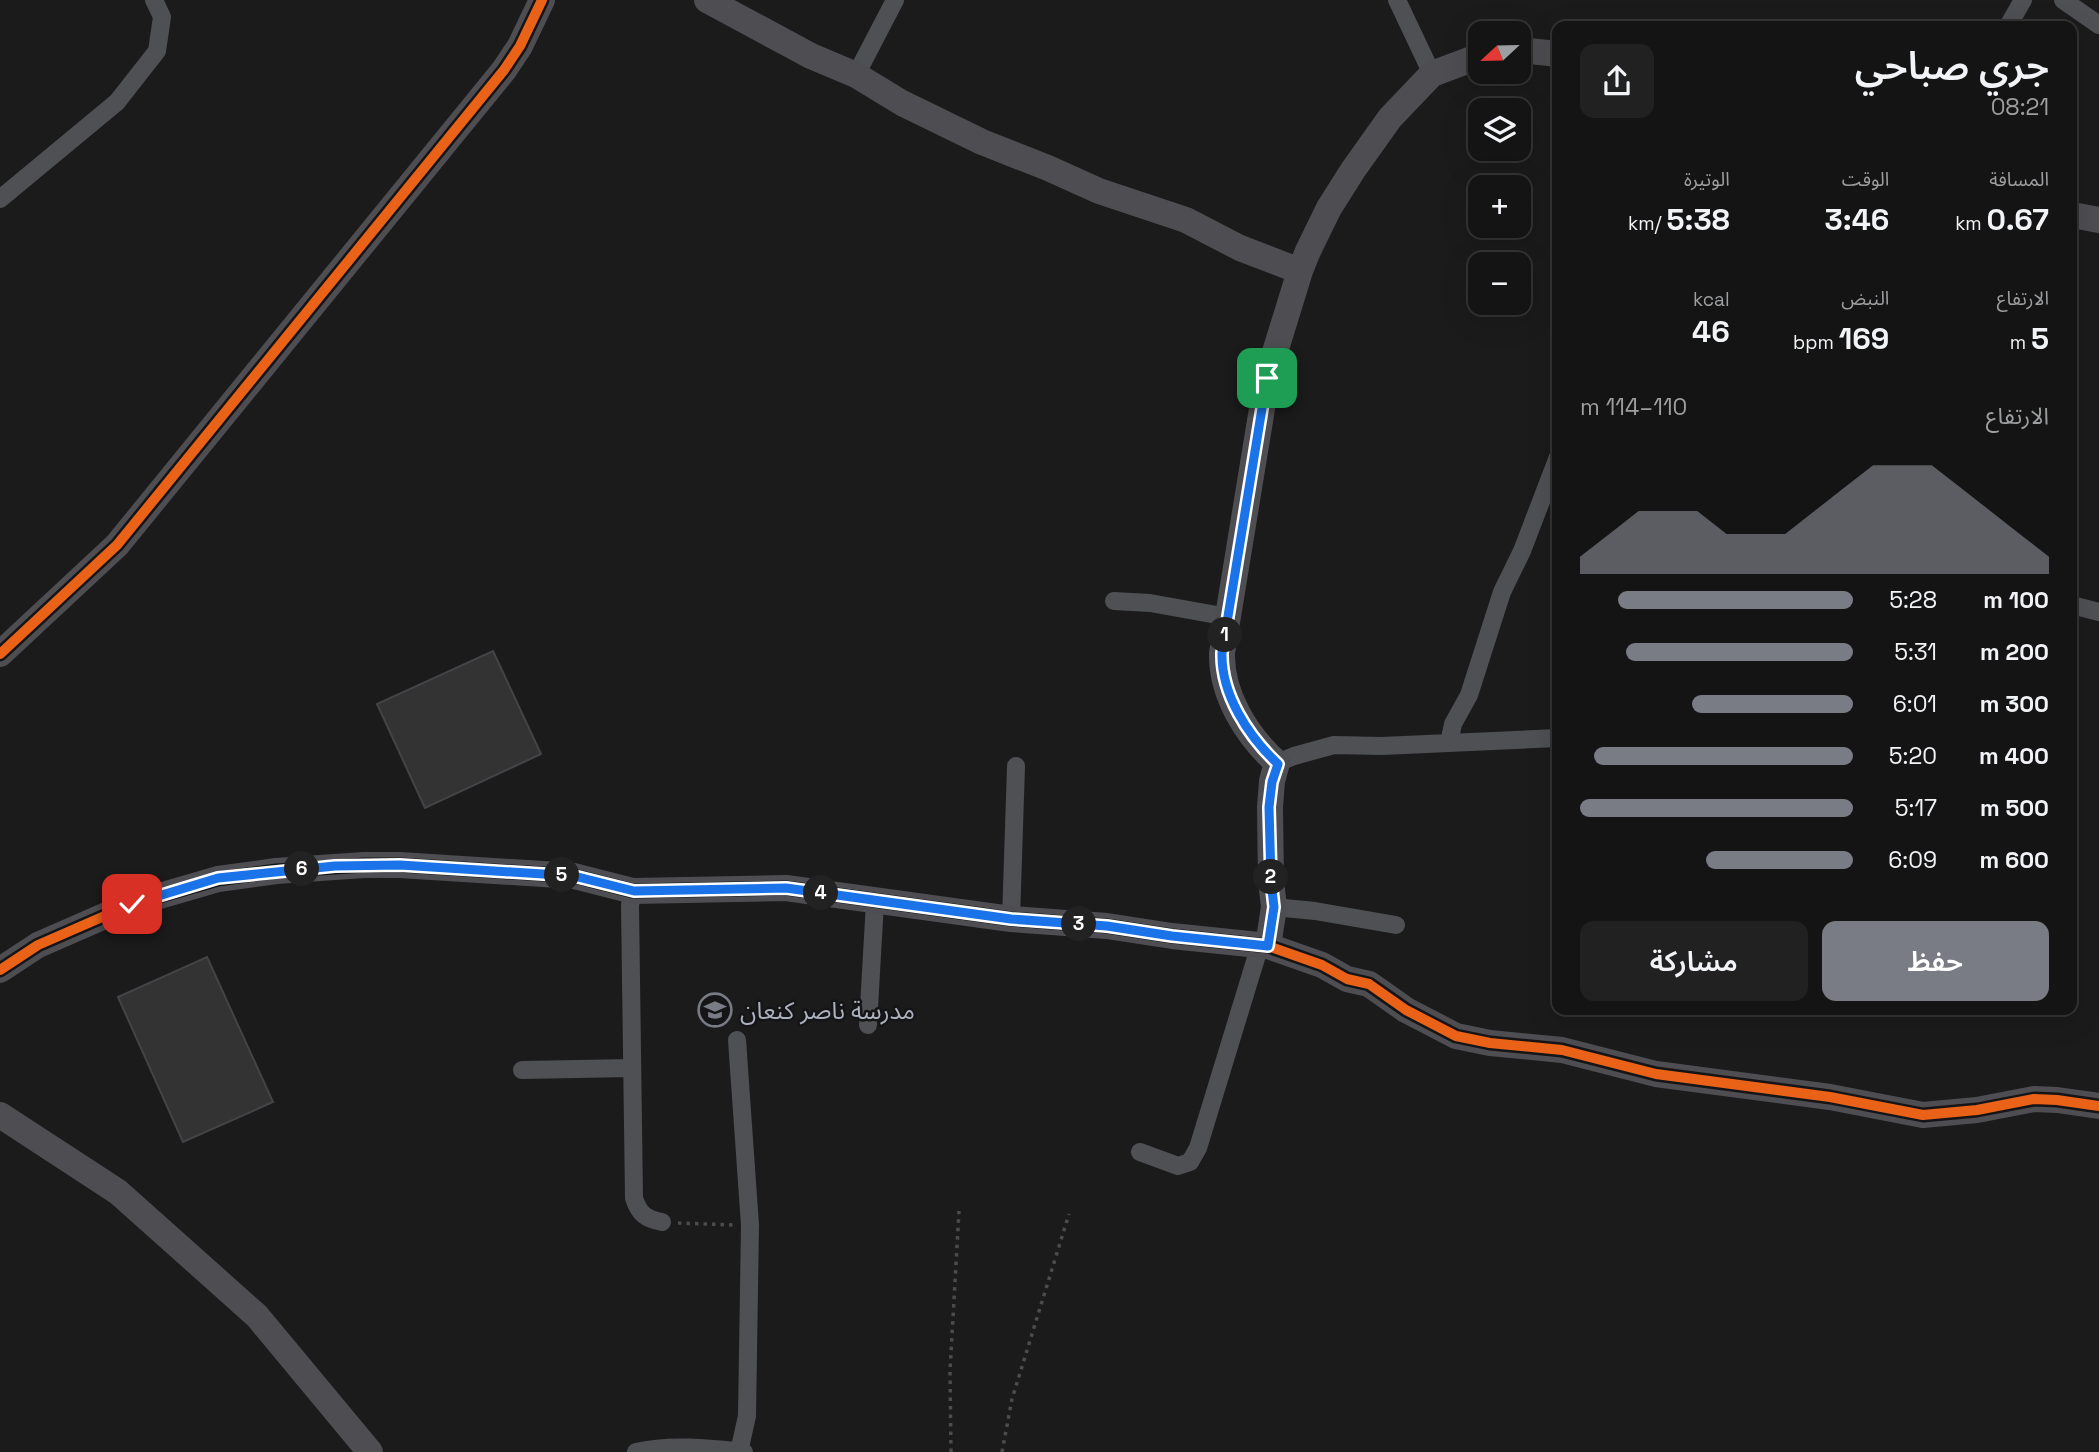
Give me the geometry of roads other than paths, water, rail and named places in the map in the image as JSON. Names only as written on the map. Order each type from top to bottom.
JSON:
[{"type":"street","points":[[0,199],[117,102],[157,51],[162,17],[154,0]]},
{"type":"street","points":[[0,654],[117,545],[504,70],[520,46],[542,0]]},
{"type":"street","points":[[707,0],[982,142],[1099,191],[1186,220],[1240,248],[1300,271]]},
{"type":"street","points":[[856,75],[895,0]]},
{"type":"street","points":[[1397,0],[1432,74]]},
{"type":"street","points":[[2011,21],[2023,0]]},
{"type":"street","points":[[2063,0],[2099,25]]},
{"type":"street","points":[[1531,51],[1552,53]]},
{"type":"street","points":[[1278,764],[1263,750],[1243,721],[1226,687],[1222,671],[1222,653],[1267,378],[1300,271],[1329,208],[1353,170],[1390,118],[1432,74],[1468,60]]},
{"type":"street","points":[[2077,216],[2099,220]]},
{"type":"street","points":[[1449,743],[1452,723],[1469,695],[1502,592],[1522,551],[1552,473]]},
{"type":"street","points":[[1114,601],[1150,603],[1228,617]]},
{"type":"street","points":[[2077,606],[2099,612]]},
{"type":"street","points":[[1140,1152],[1178,1166],[1190,1162],[1198,1148],[1264,946],[1274,907],[1269,807],[1272,782],[1278,764],[1294,756],[1334,745],[1552,738]]},
{"type":"street","points":[[1011,919],[1016,766]]},
{"type":"street","points":[[0,970],[38,944],[120,909],[218,878],[242,875],[354,865],[400,865],[574,876],[634,891],[786,888],[1011,919],[1107,926],[1264,946],[1322,965],[1347,979],[1369,984],[1439,1029],[1475,1041],[1562,1049],[1656,1074],[1830,1097],[1923,1115],[1977,1110],[2034,1099],[2099,1106]]},
{"type":"street","points":[[634,891],[630,905],[634,1198],[638,1210],[648,1220],[662,1222]]},
{"type":"street","points":[[868,1026],[875,902]]},
{"type":"street","points":[[1274,907],[1396,925]]},
{"type":"street","points":[[636,1452],[689,1448],[742,1452],[747,1416],[750,1225],[737,1040]]},
{"type":"street","points":[[522,1070],[632,1068]]},
{"type":"street","points":[[0,1115],[118,1192],[257,1315],[370,1452]]},
{"type":"place","name":"مدرسة ناصر كنعان","points":[[715,1010]]}]
